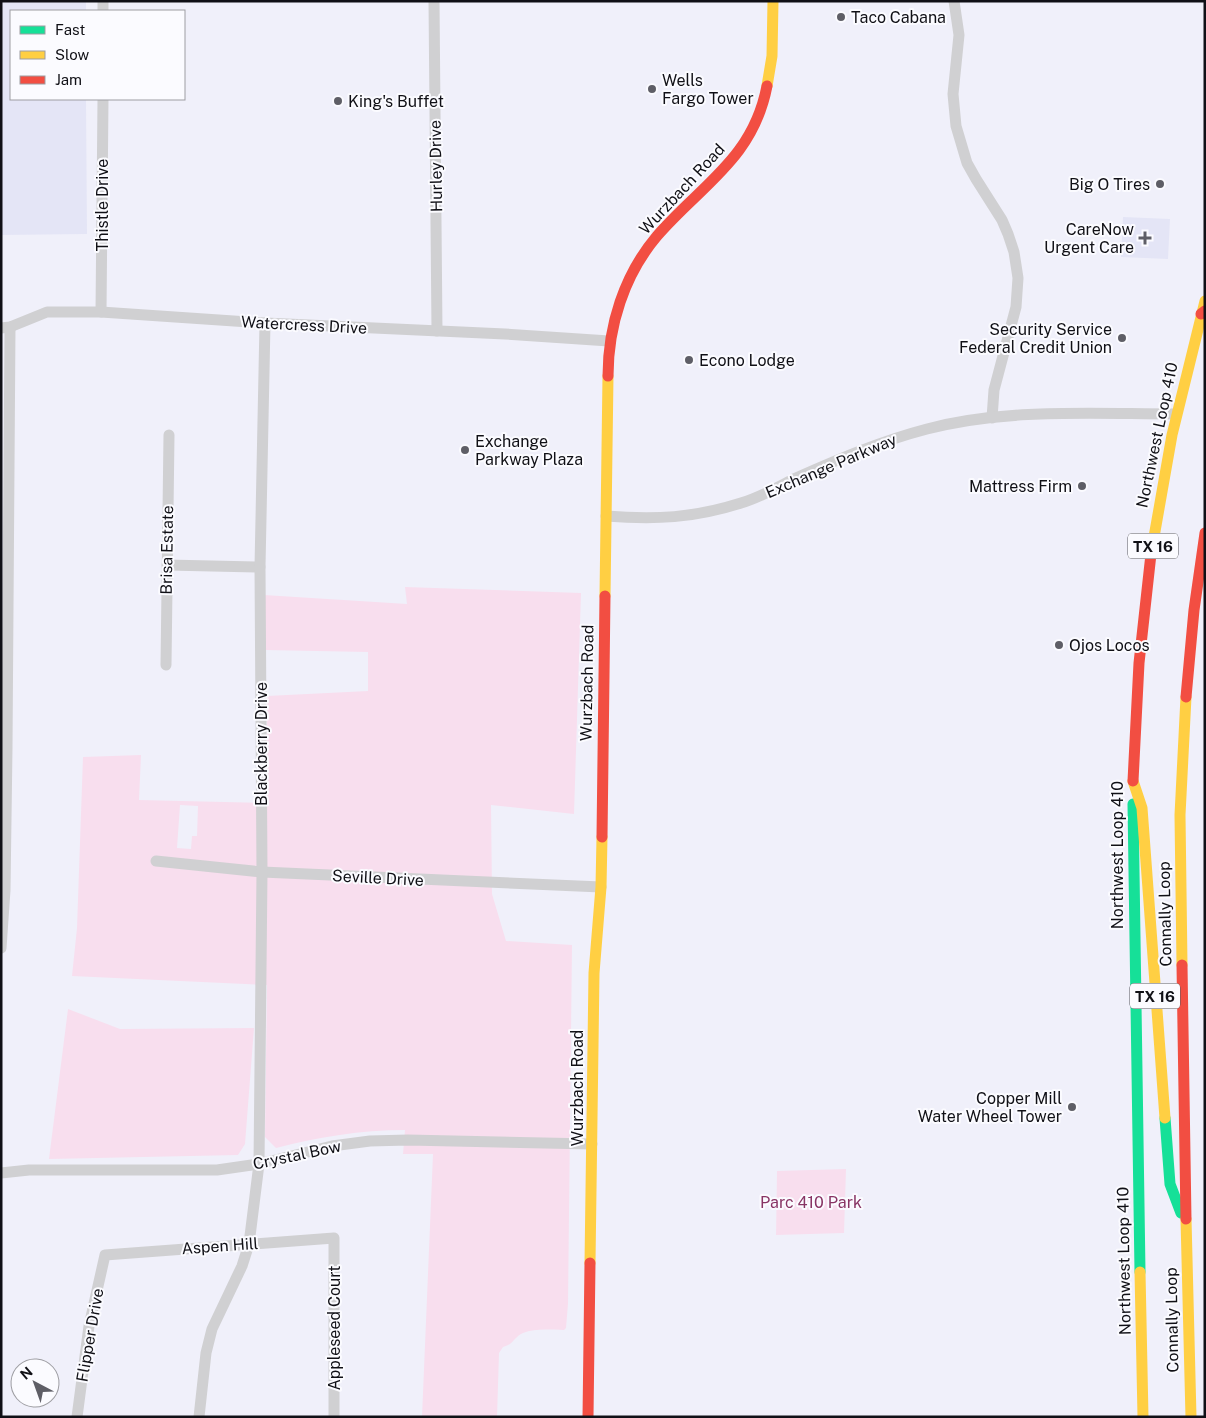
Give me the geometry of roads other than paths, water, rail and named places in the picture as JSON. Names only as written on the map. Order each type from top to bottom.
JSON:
[{"type":"main road","name":"Wurzbach Road","points":[[588,1417],[594,973],[601,887],[609,341],[615,314],[631,275],[650,245],[669,223],[717,180],[734,160],[747,139],[768,87],[772,57],[773,1]]},
{"type":"main road","name":"Northwest Loop 410","points":[[1143,1417],[1132,871],[1133,781],[1138,680],[1143,622],[1155,531],[1176,414],[1205,301]]},
{"type":"main road","name":"Connally Loop","points":[[1191,1417],[1180,877],[1181,774],[1190,651],[1205,533]]},
{"type":"main road","name":"TX 16","points":[[1133,781],[1142,808],[1170,1184],[1186,1228]]},
{"type":"street","name":"Hurley Drive","points":[[434,1],[437,331]]},
{"type":"street","points":[[954,1],[959,35],[953,94],[956,126],[967,163],[1002,220],[1008,234],[1014,252],[1018,278],[1016,308],[994,390],[992,418]]},
{"type":"street","name":"Thistle Drive","points":[[101,312],[103,100]]},
{"type":"street","name":"Watercress Drive","points":[[6,327],[47,312],[101,312],[266,323],[609,341]]},
{"type":"street","name":"Blackberry Drive","points":[[199,1417],[206,1353],[212,1328],[242,1266],[249,1244],[258,1164],[262,872],[260,567],[266,323]]},
{"type":"street","points":[[1,948],[3,890],[6,327]]},
{"type":"street","name":"Exchange Parkway","points":[[606,516],[646,519],[710,512],[742,503],[770,492],[794,479],[880,442],[929,428],[992,418],[1032,415],[1176,414]]},
{"type":"street","name":"Brisa Estate","points":[[166,665],[169,435]]},
{"type":"street","points":[[167,565],[260,567]]},
{"type":"street","name":"Seville Drive","points":[[156,861],[262,872],[601,887]]},
{"type":"street","name":"Crystal Bow","points":[[1,1173],[29,1170],[217,1170],[258,1164],[332,1146],[370,1141],[408,1140],[592,1144]]},
{"type":"street","name":"Aspen Hill","points":[[106,1255],[334,1238]]},
{"type":"street","name":"Appleseed Court","points":[[334,1238],[334,1417]]},
{"type":"street","name":"Flipper Drive","points":[[77,1417],[89,1326],[106,1255]]},
{"type":"place","name":"Taco Cabana","points":[[841,17]]},
{"type":"place","name":"Wells Fargo Tower","points":[[652,89]]},
{"type":"place","name":"King's Buffet","points":[[338,101]]},
{"type":"place","name":"Big O Tires","points":[[1160,184]]},
{"type":"place","name":"CareNow Urgent Care","points":[[1145,238]]},
{"type":"place","name":"Security Service Federal Credit Union","points":[[1122,338]]},
{"type":"place","name":"Econo Lodge","points":[[689,360]]},
{"type":"place","name":"Exchange Parkway Plaza","points":[[465,450]]},
{"type":"place","name":"Mattress Firm","points":[[1082,486]]},
{"type":"place","name":"Ojos Locos","points":[[1059,645]]},
{"type":"place","name":"Copper Mill Water Wheel Tower","points":[[1072,1107]]},
{"type":"park label","name":"Parc 410 Park","points":[[811,1202]]}]
